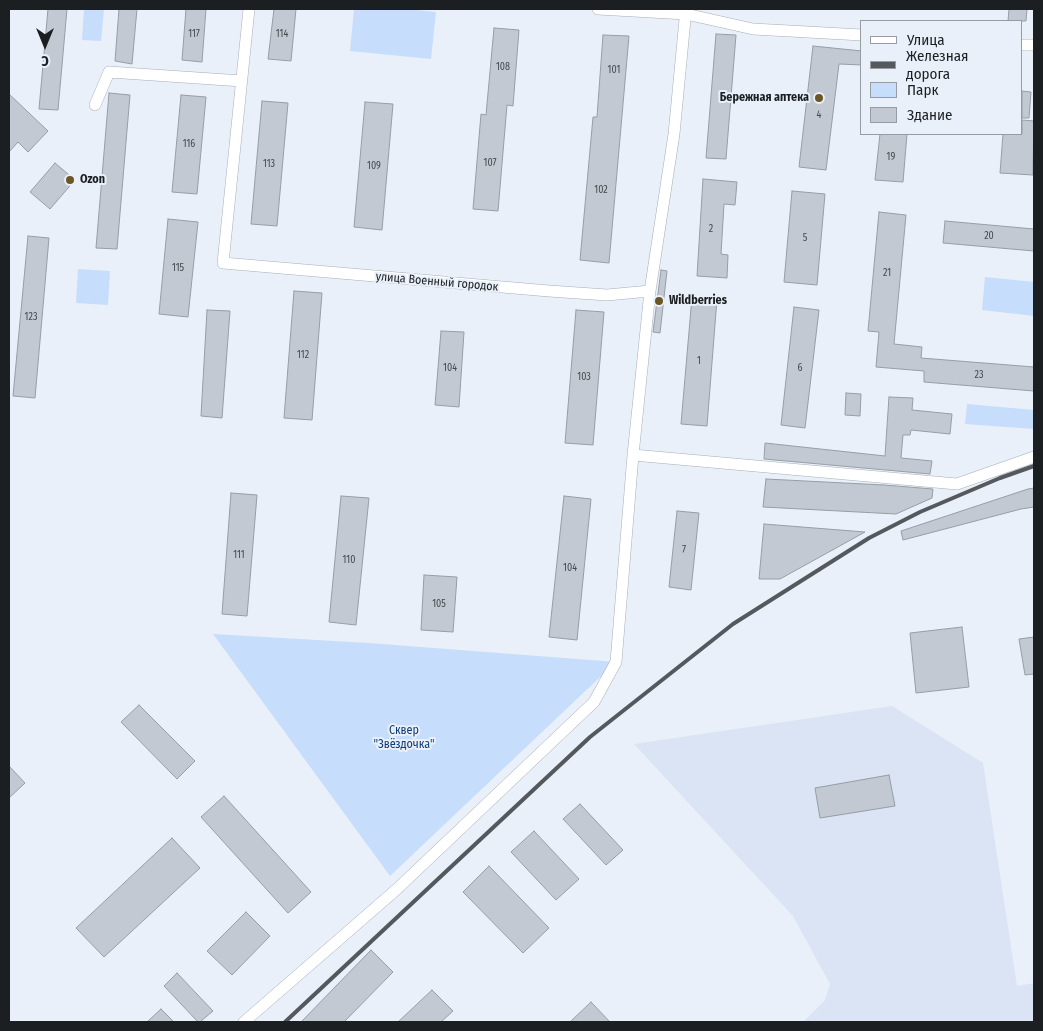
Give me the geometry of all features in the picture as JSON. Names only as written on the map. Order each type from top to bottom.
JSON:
[{"type":"street","points":[[95,105],[109,72],[242,81],[249,9]]},
{"type":"street","points":[[598,9],[686,11],[753,29],[860,35]]},
{"type":"street","points":[[244,1022],[397,889],[594,702],[616,662],[633,455],[650,291],[674,134],[686,11]]},
{"type":"street","name":"улица Военный городок","points":[[242,81],[223,263],[568,293],[607,295],[650,291]]},
{"type":"street","points":[[633,455],[956,484],[1034,457]]},
{"type":"shaded area","points":[[892,706],[983,763],[1017,986],[1034,983],[1034,1022],[803,1022],[825,1000],[830,984],[793,916],[634,744]]},
{"type":"green space","points":[[84,9],[104,9],[101,41],[82,40]]},
{"type":"green space","points":[[354,9],[408,9],[436,12],[431,59],[350,51]]},
{"type":"green space","points":[[78,269],[110,271],[108,305],[76,303]]},
{"type":"green space","points":[[985,277],[1034,282],[1034,316],[982,310]]},
{"type":"green space","points":[[967,404],[1034,410],[1034,429],[965,424]]},
{"type":"green space","name":"Сквер \"Звёздочка\"","points":[[213,634],[369,643],[616,662],[390,876]]},
{"type":"building","points":[[48,9],[67,9],[58,110],[39,109]]},
{"type":"building","points":[[119,9],[137,9],[132,64],[115,61]]},
{"type":"building","points":[[186,9],[206,9],[202,62],[182,60]]},
{"type":"building","points":[[274,9],[296,9],[291,61],[268,59]]},
{"type":"building","points":[[1009,9],[1027,9],[1026,21],[1008,20]]},
{"type":"building","points":[[494,28],[519,30],[513,106],[507,105],[498,211],[473,209],[481,114],[486,115]]},
{"type":"building","points":[[716,34],[736,35],[726,159],[706,158]]},
{"type":"building","points":[[603,35],[629,36],[609,263],[580,260],[593,117],[597,117]]},
{"type":"building","points":[[813,46],[860,51],[860,65],[839,64],[826,170],[799,167]]},
{"type":"building","points":[[1023,91],[1031,92],[1029,118],[1023,118]]},
{"type":"building","points":[[109,93],[130,95],[117,249],[96,248]]},
{"type":"building","points":[[9,94],[48,131],[28,152],[18,142],[9,152]]},
{"type":"building","points":[[181,95],[206,97],[197,194],[172,192]]},
{"type":"building","points":[[262,101],[288,103],[277,226],[251,224]]},
{"type":"building","points":[[365,102],[393,104],[382,230],[354,227]]},
{"type":"building","points":[[1023,120],[1034,121],[1033,175],[1000,173],[1003,135],[1023,135]]},
{"type":"building","points":[[880,135],[907,135],[903,182],[875,180]]},
{"type":"building","points":[[55,163],[75,180],[50,209],[30,192]]},
{"type":"building","points":[[703,179],[737,182],[735,205],[724,204],[721,254],[728,255],[727,278],[697,276]]},
{"type":"building","points":[[792,191],[825,194],[817,285],[784,282]]},
{"type":"building","points":[[879,212],[906,215],[894,344],[922,347],[921,358],[1034,367],[1034,391],[924,382],[924,371],[876,367],[879,332],[868,331]]},
{"type":"building","points":[[168,219],[198,222],[188,317],[159,314]]},
{"type":"building","points":[[945,221],[1034,229],[1034,251],[943,243]]},
{"type":"building","points":[[28,236],[49,238],[35,398],[13,396]]},
{"type":"building","name":"Wildberries","points":[[661,270],[667,271],[660,333],[653,332]]},
{"type":"building","points":[[294,291],[322,293],[312,420],[284,418]]},
{"type":"building","points":[[692,297],[717,299],[707,426],[681,424]]},
{"type":"building","points":[[794,307],[819,310],[805,428],[781,425]]},
{"type":"building","points":[[207,310],[230,311],[222,418],[201,416]]},
{"type":"building","points":[[576,310],[604,312],[593,445],[565,443]]},
{"type":"building","points":[[441,331],[464,332],[459,407],[435,405]]},
{"type":"building","points":[[846,393],[861,394],[860,416],[845,415]]},
{"type":"building","points":[[889,397],[913,398],[912,410],[952,414],[950,434],[911,430],[910,435],[903,435],[901,458],[932,461],[930,474],[764,459],[765,443],[885,456]]},
{"type":"building","points":[[766,479],[933,489],[932,498],[896,514],[763,507]]},
{"type":"building","points":[[1034,488],[1034,507],[903,540],[901,531]]},
{"type":"building","points":[[231,493],[257,495],[247,616],[222,614]]},
{"type":"building","points":[[341,496],[369,498],[356,625],[329,622]]},
{"type":"building","points":[[564,496],[591,499],[577,640],[549,637]]},
{"type":"building","points":[[677,511],[699,513],[691,590],[669,587]]},
{"type":"building","points":[[764,524],[865,532],[780,579],[759,579]]},
{"type":"building","points":[[424,575],[457,577],[453,632],[421,630]]},
{"type":"building","points":[[962,627],[969,687],[916,693],[910,633]]},
{"type":"building","points":[[1034,637],[1034,674],[1025,675],[1019,639]]},
{"type":"building","points":[[139,705],[195,761],[177,779],[121,722]]},
{"type":"building","points":[[9,766],[25,783],[9,798]]},
{"type":"building","points":[[889,775],[895,806],[820,818],[815,788]]},
{"type":"building","points":[[224,796],[311,892],[288,913],[201,817]]},
{"type":"building","points":[[580,804],[623,850],[606,865],[563,819]]},
{"type":"building","points":[[534,831],[579,879],[556,900],[511,852]]},
{"type":"building","points":[[172,838],[200,868],[104,957],[76,928]]},
{"type":"building","points":[[489,866],[549,928],[523,953],[463,892]]},
{"type":"building","points":[[246,912],[270,936],[232,975],[207,951]]},
{"type":"building","points":[[371,950],[393,972],[344,1022],[301,1022]]},
{"type":"building","points":[[177,973],[213,1011],[200,1022],[164,986]]},
{"type":"building","points":[[432,990],[453,1011],[441,1022],[398,1022]]},
{"type":"building","points":[[591,1002],[610,1022],[570,1022]]},
{"type":"building","points":[[161,1009],[174,1022],[147,1022]]},
{"type":"railway","points":[[285,1022],[590,737],[733,624],[869,538],[920,512],[1000,478],[1034,466]]},
{"type":"place","name":"Бережная аптека","points":[[819,98]]},
{"type":"place","name":"Ozon","points":[[70,180]]},
{"type":"place","name":"Wildberries","points":[[659,301]]}]
